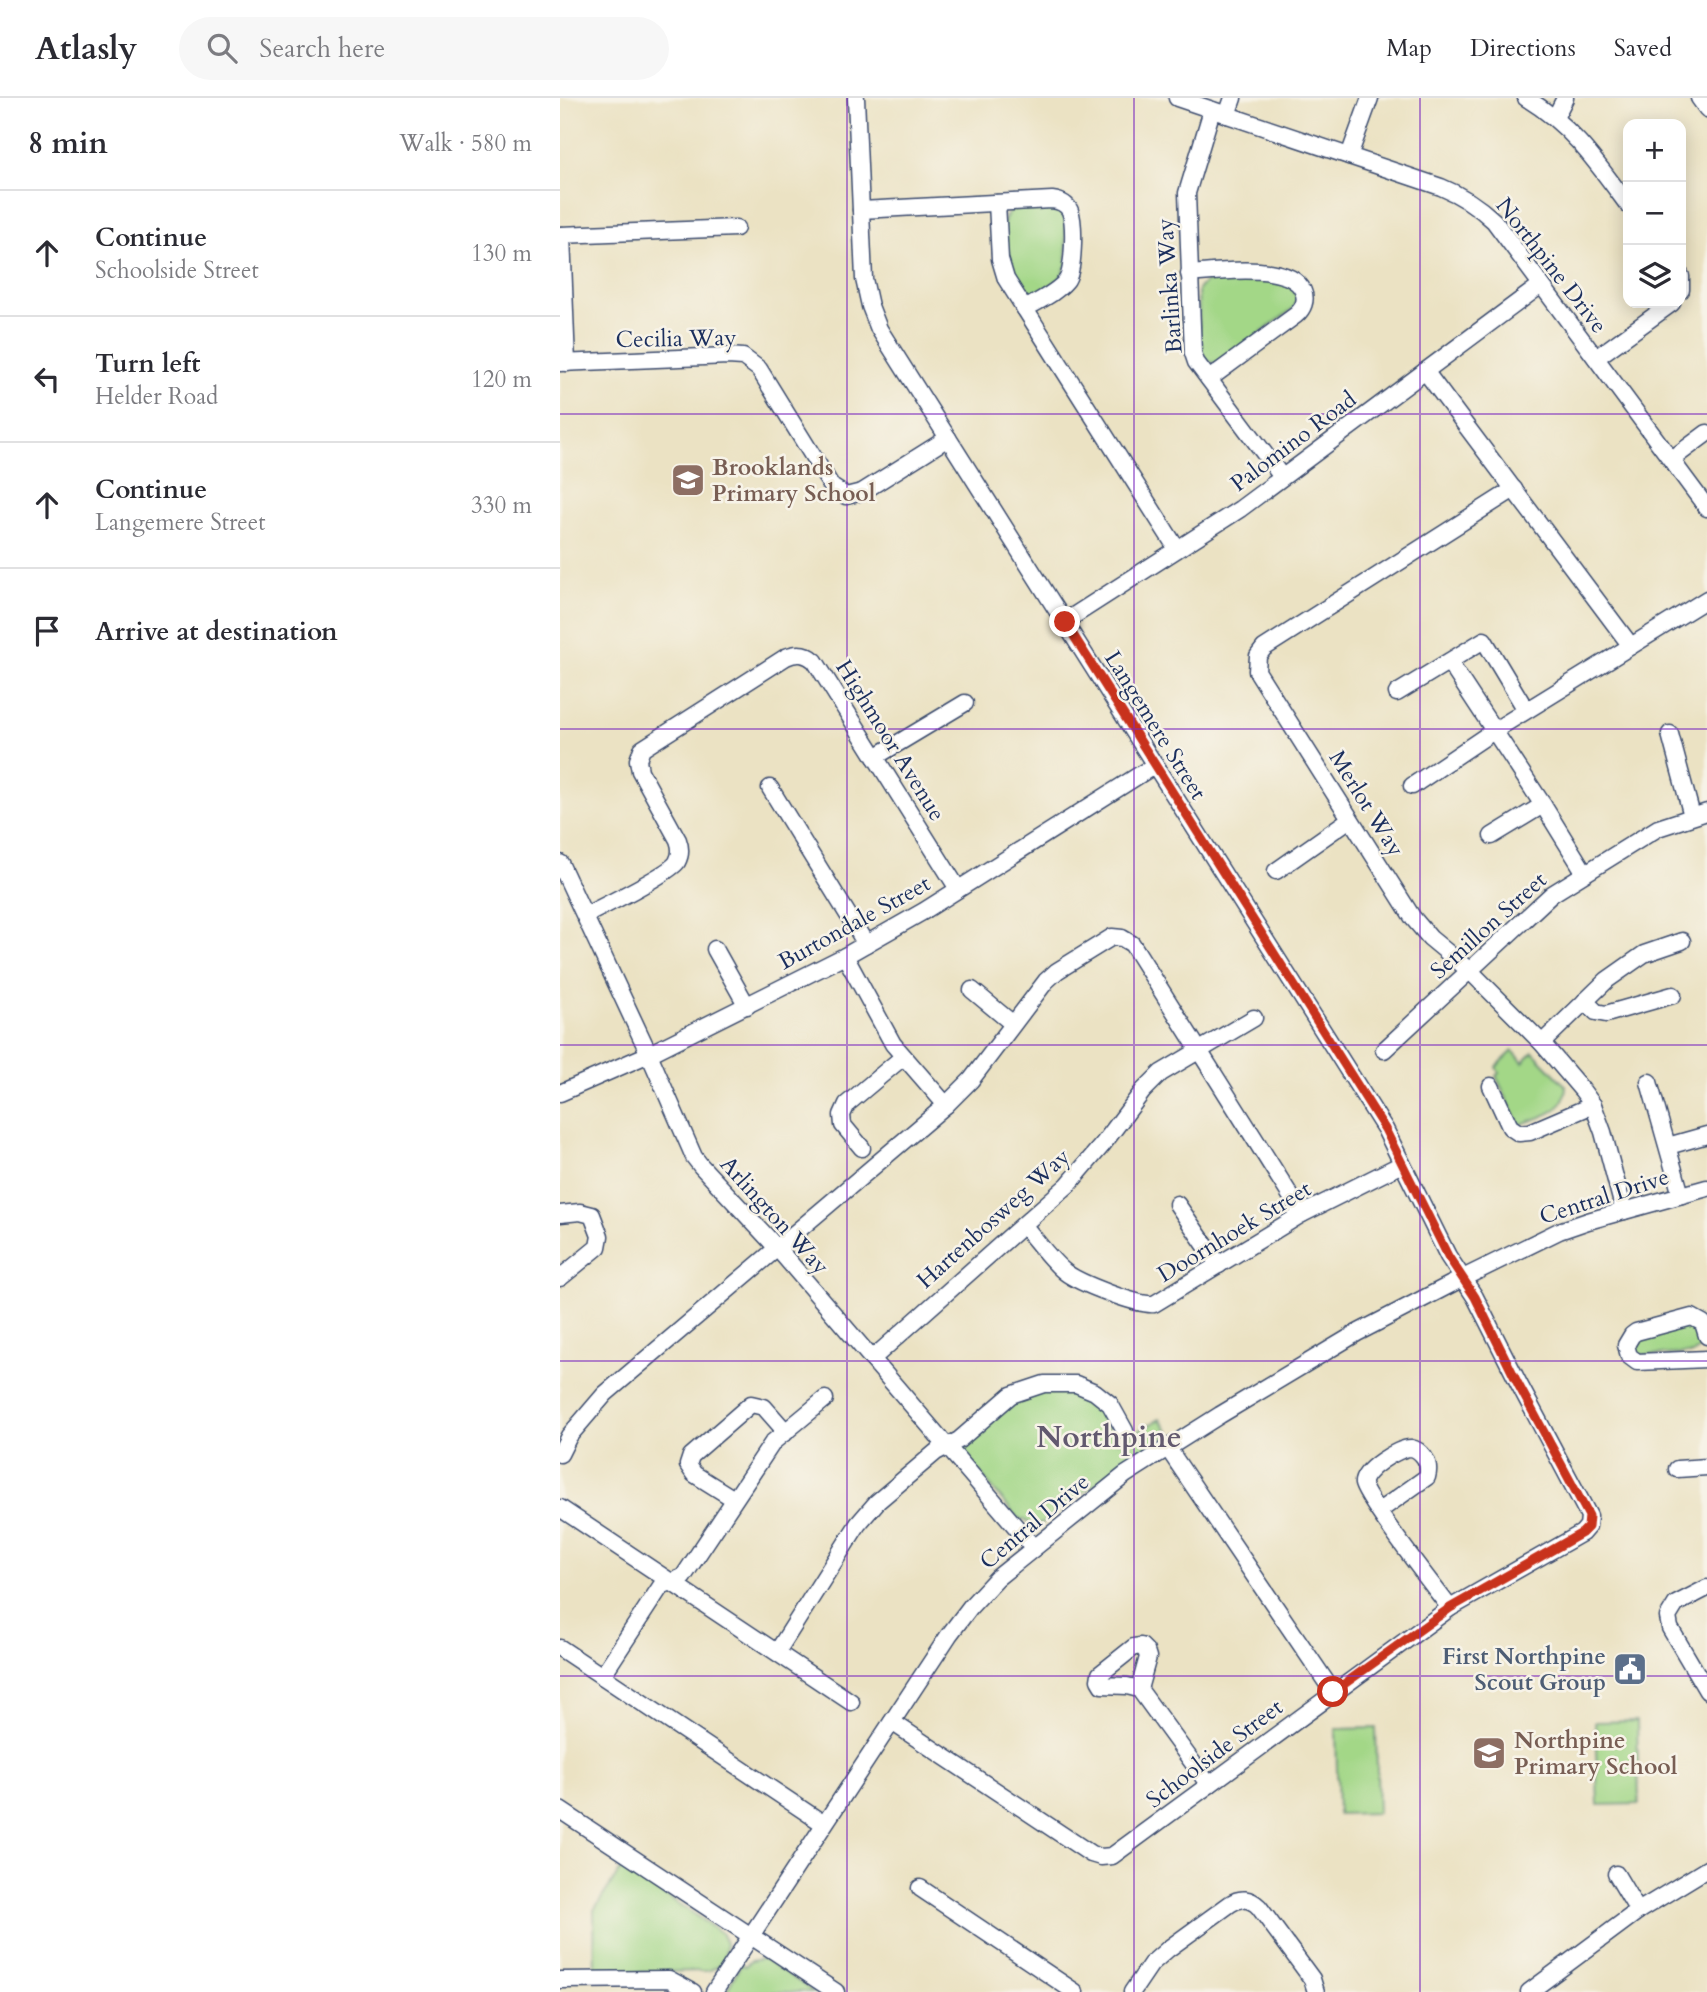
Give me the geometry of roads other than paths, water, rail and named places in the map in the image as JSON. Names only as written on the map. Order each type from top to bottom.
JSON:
[{"type":"street","name":"Langemere Street","points":[[856,98],[864,279],[874,318],[1385,1129],[1448,1256],[1475,1297],[1518,1384],[1587,1509],[1589,1521],[1582,1533]]},
{"type":"street","name":"Northpine Drive","points":[[1177,98],[1441,187],[1469,200],[1494,221],[1707,508]]},
{"type":"street","name":"Barlinka Way","points":[[1233,98],[1220,112],[1186,193],[1193,352],[1196,362],[1282,477]]},
{"type":"street","points":[[1349,156],[1370,98]]},
{"type":"street","points":[[1526,98],[1555,118],[1577,138],[1623,198]]},
{"type":"street","points":[[1555,118],[1566,98]]},
{"type":"street","points":[[1699,98],[1707,108]]},
{"type":"street","points":[[861,210],[1052,200],[1062,202],[1071,213],[1070,275],[1063,285],[1025,309]]},
{"type":"street","points":[[997,203],[1002,268],[1025,309],[1177,549]]},
{"type":"street","points":[[561,235],[736,229]]},
{"type":"street","name":"Cecilia Way","points":[[561,235],[564,363],[743,357],[758,369],[832,487],[846,496],[862,492],[948,438]]},
{"type":"street","points":[[1189,274],[1266,271],[1294,280],[1303,289],[1303,306],[1296,315],[1209,379]]},
{"type":"street","name":"Palomino Road","points":[[1065,622],[1240,509],[1541,285]]},
{"type":"street","points":[[1596,358],[1664,308]]},
{"type":"street","points":[[1425,371],[1631,646]]},
{"type":"street","points":[[1672,459],[1707,433]]},
{"type":"street","name":"Merlot Way","points":[[1514,489],[1264,648],[1258,656],[1256,666],[1259,676],[1421,929],[1470,971],[1542,1043],[1593,1105],[1604,1132],[1624,1211]]},
{"type":"street","points":[[1412,786],[1526,710],[1707,599]]},
{"type":"street","points":[[1397,693],[1484,640],[1526,710]]},
{"type":"street","name":"Highmoor Avenue","points":[[586,915],[673,867],[679,859],[678,841],[640,771],[638,760],[642,749],[786,657],[798,654],[815,661],[958,890]]},
{"type":"street","points":[[1449,662],[1585,873]]},
{"type":"street","points":[[875,757],[965,703]]},
{"type":"street","points":[[1670,734],[1700,814]]},
{"type":"street","name":"Burtondale Street","points":[[560,1093],[649,1054],[845,956],[958,890],[1155,765]]},
{"type":"street","points":[[771,788],[866,944]]},
{"type":"street","points":[[1492,836],[1543,805]]},
{"type":"street","name":"Semillon Street","points":[[1384,1050],[1540,904],[1657,828],[1700,814]]},
{"type":"street","points":[[1276,871],[1350,819]]},
{"type":"street","name":"Arlington Way","points":[[560,863],[694,1157],[778,1249],[1034,1548]]},
{"type":"street","points":[[560,1454],[569,1437],[605,1394],[946,1105],[971,1080],[1046,981],[1107,939],[1122,937],[1132,944],[1302,1214]]},
{"type":"street","points":[[1542,1043],[1607,980],[1644,954],[1682,941]]},
{"type":"street","points":[[715,949],[747,1006]]},
{"type":"street","points":[[845,956],[884,1031],[903,1057],[946,1105]]},
{"type":"street","points":[[972,990],[1013,1024]]},
{"type":"street","points":[[1584,1001],[1592,1009],[1606,1014],[1674,995]]},
{"type":"street","name":"Hartenbosweg Way","points":[[872,1359],[963,1275],[1024,1226],[1087,1164],[1147,1086],[1161,1073],[1254,1018]]},
{"type":"street","points":[[862,1148],[843,1125],[844,1111],[848,1104],[903,1057]]},
{"type":"street","points":[[1649,1082],[1681,1195]]},
{"type":"street","points":[[1491,1086],[1510,1127],[1519,1133],[1531,1132],[1593,1105]]},
{"type":"street","points":[[1668,1146],[1707,1136]]},
{"type":"street","name":"Doornhoek Street","points":[[1024,1226],[1066,1273],[1141,1304],[1161,1302],[1302,1214],[1402,1164]]},
{"type":"street","name":"Central Drive","points":[[714,1992],[949,1635],[997,1578],[1034,1548],[1125,1475],[1167,1447],[1357,1333],[1559,1231],[1707,1188]]},
{"type":"street","points":[[1177,1204],[1219,1265]]},
{"type":"street","points":[[560,1214],[580,1212],[592,1215],[600,1236],[598,1247],[560,1278]]},
{"type":"street","points":[[1707,1336],[1703,1323],[1692,1317],[1636,1332],[1626,1345],[1629,1356],[1637,1362],[1707,1359]]},
{"type":"street","points":[[777,1652],[858,1524],[877,1502],[936,1452],[959,1440],[1011,1395],[1032,1386],[1055,1382],[1076,1384],[1095,1392],[1117,1413],[1125,1431]]},
{"type":"street","points":[[602,1676],[661,1586],[683,1577],[773,1442],[825,1399]]},
{"type":"street","points":[[734,1499],[694,1475],[688,1465],[691,1456],[751,1404],[764,1407],[786,1432]]},
{"type":"street","points":[[1167,1447],[1333,1692]]},
{"type":"street","points":[[1677,1469],[1707,1467]]},
{"type":"street","points":[[560,1508],[851,1702]]},
{"type":"street","points":[[1379,1511],[1450,1608]]},
{"type":"street","name":"Schoolside Street","points":[[892,1722],[1091,1854],[1106,1857],[1121,1851],[1450,1608],[1582,1533]]},
{"type":"street","points":[[1707,1588],[1676,1604],[1668,1617],[1670,1628],[1707,1691]]},
{"type":"street","points":[[560,1648],[824,1824]]},
{"type":"street","points":[[1139,1689],[1209,1785]]},
{"type":"street","points":[[560,1810],[835,1992]]},
{"type":"street","points":[[1529,1992],[1638,1911],[1707,1869]]},
{"type":"street","points":[[1616,1874],[1638,1911]]},
{"type":"street","points":[[920,1888],[1075,1992]]},
{"type":"street","points":[[1132,1992],[1151,1964],[1168,1949],[1230,1904],[1246,1899],[1259,1907],[1312,1979],[1316,1992]]},
{"type":"street","points":[[560,1980],[669,1979],[693,1992]]},
{"type":"place","name":"Brooklands Primary School","points":[[688,480]]},
{"type":"place","name":"First Northpine Scout Group","points":[[1630,1669]]},
{"type":"place","name":"Northpine Primary School","points":[[1489,1753]]},
{"type":"district","name":"Northpine","points":[[1109,1437]]}]
